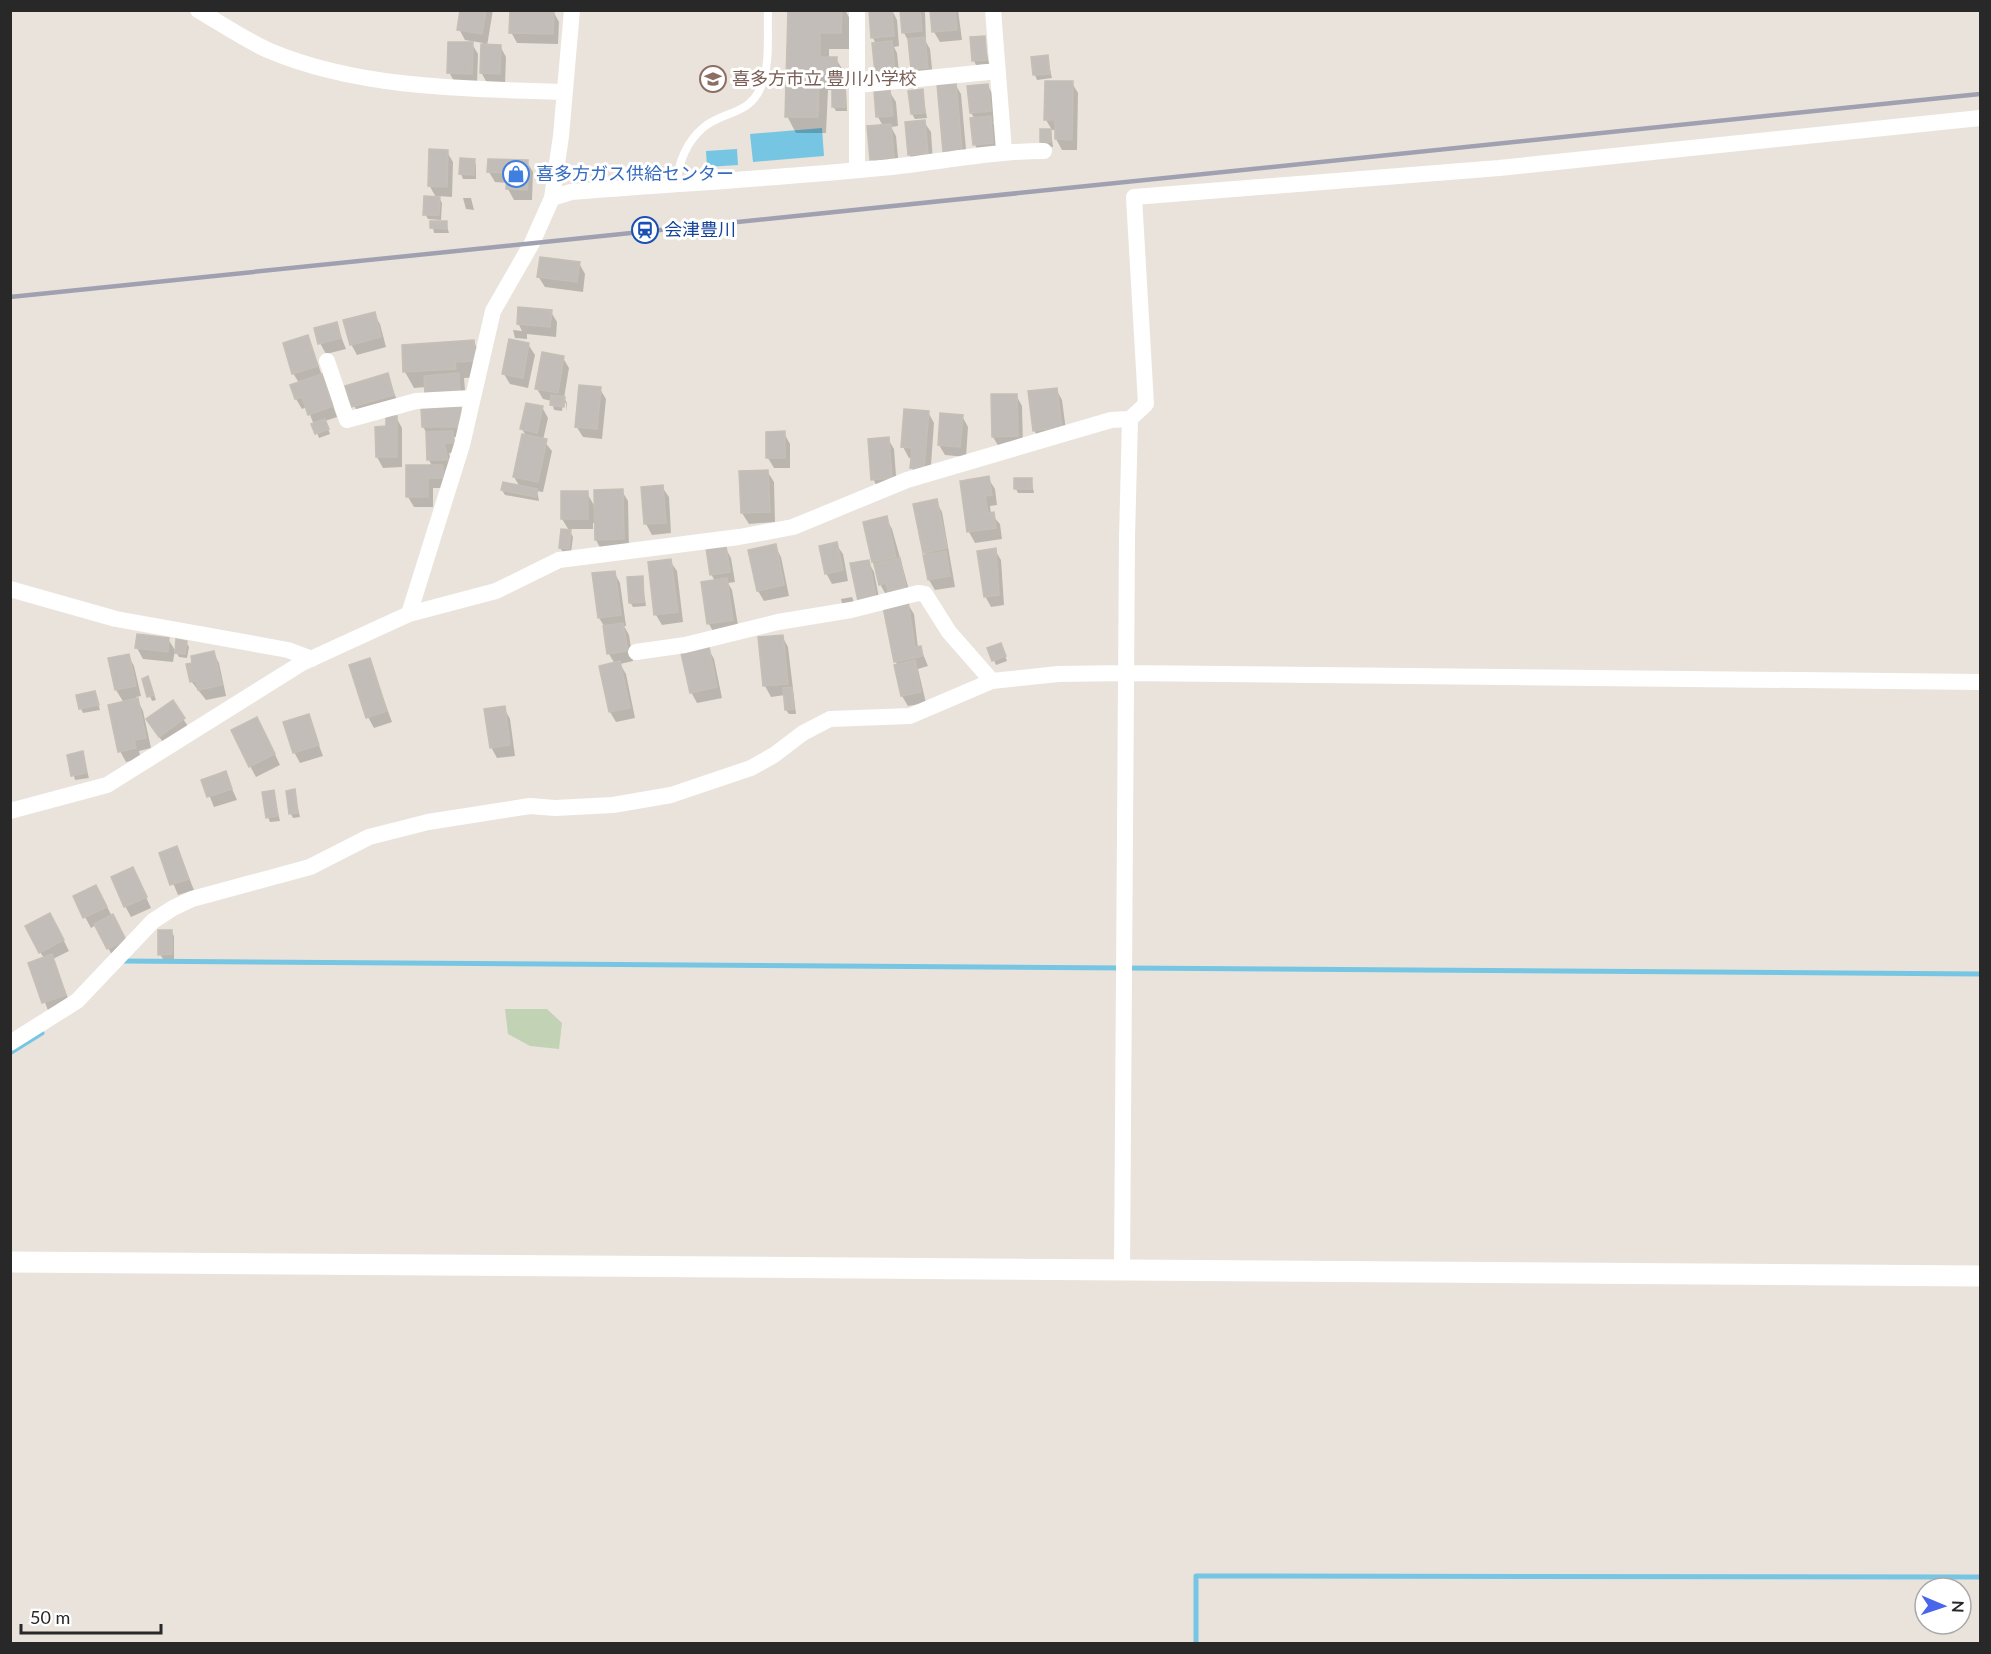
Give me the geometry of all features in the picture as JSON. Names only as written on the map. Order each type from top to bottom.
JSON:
[{"type":"street","points":[[198,10],[269,50],[342,74],[470,89],[565,92]]},
{"type":"street","points":[[409,614],[462,445],[471,398],[493,311],[532,243],[552,198],[572,10]]},
{"type":"street","points":[[857,10],[857,170]]},
{"type":"street","points":[[993,10],[1004,151]]},
{"type":"street","points":[[857,85],[998,71]]},
{"type":"street","points":[[10,811],[107,785],[312,659],[409,614],[496,591],[559,560],[739,537],[793,527],[907,480],[1111,420],[1130,419],[1146,404],[1134,197],[1500,168],[1980,118]]},
{"type":"street","points":[[552,198],[571,192],[917,165],[1004,151],[1044,151]]},
{"type":"street","points":[[327,361],[347,420],[416,402],[471,398]]},
{"type":"street","points":[[1122,1271],[1130,419]]},
{"type":"street","points":[[10,589],[116,619],[288,650],[312,659]]},
{"type":"street","points":[[636,652],[685,645],[778,622],[851,610],[918,592],[925,594],[949,632],[992,681]]},
{"type":"street","points":[[10,1043],[76,1001],[153,921],[192,899],[310,867],[369,837],[404,827],[530,806],[555,808],[613,805],[679,793],[751,768],[774,755],[803,733],[830,719],[910,716],[992,681],[1058,674],[1127,673],[1980,682]]},
{"type":"street","points":[[10,1262],[1980,1276]]},
{"type":"lane","points":[[677,184],[678,170],[684,153],[704,127],[738,113],[751,104],[760,88],[766,63],[768,10]]},
{"type":"green space","points":[[505,1009],[547,1009],[562,1023],[559,1049],[530,1046],[508,1034]]},
{"type":"water","points":[[822,128],[824,156],[753,162],[750,134]]},
{"type":"water","points":[[737,149],[738,165],[707,167],[706,151]]},
{"type":"building","points":[[460,10],[486,10],[482,34],[457,30]]},
{"type":"building","points":[[510,10],[554,10],[553,34],[509,33]]},
{"type":"building","points":[[788,10],[842,10],[841,33],[820,33],[820,57],[837,57],[837,75],[819,74],[818,117],[785,117]]},
{"type":"building","points":[[869,10],[892,10],[894,36],[871,38]]},
{"type":"building","points":[[900,10],[920,10],[922,31],[902,33]]},
{"type":"building","points":[[930,10],[955,10],[957,30],[932,32]]},
{"type":"building","points":[[985,36],[987,60],[972,61],[970,37]]},
{"type":"building","points":[[925,37],[928,68],[911,69],[908,39]]},
{"type":"building","points":[[892,41],[895,72],[875,74],[872,43]]},
{"type":"building","points":[[448,42],[473,42],[472,74],[447,73]]},
{"type":"building","points":[[481,44],[501,45],[500,74],[480,73]]},
{"type":"building","points":[[1048,55],[1050,74],[1033,75],[1031,57]]},
{"type":"building","points":[[1045,81],[1073,81],[1072,140],[1055,139],[1055,120],[1044,120]]},
{"type":"building","points":[[956,82],[962,150],[943,152],[937,84]]},
{"type":"building","points":[[988,84],[991,111],[970,113],[967,86]]},
{"type":"building","points":[[832,87],[845,87],[845,107],[832,107]]},
{"type":"building","points":[[923,89],[925,113],[911,114],[908,91]]},
{"type":"building","points":[[890,90],[893,116],[876,117],[874,91]]},
{"type":"building","points":[[991,116],[993,143],[973,145],[970,118]]},
{"type":"building","points":[[925,120],[928,153],[908,155],[905,122]]},
{"type":"building","points":[[891,124],[894,157],[870,160],[867,126]]},
{"type":"building","points":[[1040,129],[1051,129],[1051,142],[1040,142]]},
{"type":"building","points":[[429,149],[448,150],[447,187],[428,186]]},
{"type":"building","points":[[460,158],[475,159],[474,175],[459,174]]},
{"type":"building","points":[[488,159],[528,160],[527,190],[506,189],[507,173],[487,172]]},
{"type":"building","points":[[424,196],[440,197],[439,215],[423,215]]},
{"type":"building","points":[[430,221],[447,221],[447,229],[430,228]]},
{"type":"building","points":[[540,257],[580,262],[577,282],[537,277]]},
{"type":"building","points":[[518,307],[552,310],[550,327],[517,324]]},
{"type":"building","points":[[375,312],[381,337],[350,345],[343,320]]},
{"type":"building","points":[[337,322],[341,338],[318,344],[314,328]]},
{"type":"building","points":[[308,335],[318,366],[292,374],[283,343]]},
{"type":"building","points":[[509,339],[529,343],[523,378],[502,374]]},
{"type":"building","points":[[474,340],[476,361],[455,362],[456,369],[403,372],[402,345]]},
{"type":"building","points":[[542,352],[564,356],[558,393],[535,389]]},
{"type":"building","points":[[388,373],[394,395],[351,407],[345,386]]},
{"type":"building","points":[[459,373],[460,393],[425,395],[424,376]]},
{"type":"building","points":[[322,374],[333,406],[308,415],[302,397],[295,399],[290,385]]},
{"type":"building","points":[[579,385],[601,387],[597,429],[575,427]]},
{"type":"building","points":[[1057,388],[1062,427],[1033,431],[1028,391]]},
{"type":"building","points":[[991,394],[1017,394],[1018,436],[992,437]]},
{"type":"building","points":[[551,395],[565,397],[564,407],[550,405]]},
{"type":"building","points":[[526,403],[543,406],[537,433],[520,429]]},
{"type":"building","points":[[461,407],[461,427],[422,427],[421,408]]},
{"type":"building","points":[[904,409],[929,411],[924,469],[910,468],[912,448],[901,447]]},
{"type":"building","points":[[940,413],[963,415],[960,447],[938,445]]},
{"type":"building","points":[[386,416],[397,416],[397,457],[376,457],[375,427],[386,426]]},
{"type":"building","points":[[325,419],[329,429],[315,434],[311,424]]},
{"type":"building","points":[[453,431],[453,443],[444,443],[448,460],[427,460],[426,432]]},
{"type":"building","points":[[785,431],[785,458],[766,458],[766,432]]},
{"type":"building","points":[[522,434],[547,439],[538,482],[513,477]]},
{"type":"building","points":[[889,437],[892,478],[871,480],[868,439]]},
{"type":"building","points":[[406,465],[443,465],[443,478],[428,478],[428,497],[406,497]]},
{"type":"building","points":[[768,470],[770,512],[741,513],[739,471]]},
{"type":"building","points":[[989,476],[992,495],[985,496],[988,513],[994,512],[996,528],[967,532],[960,481]]},
{"type":"building","points":[[1014,478],[1032,478],[1032,489],[1014,489]]},
{"type":"building","points":[[503,482],[538,489],[536,497],[501,490]]},
{"type":"building","points":[[663,485],[666,523],[644,524],[641,487]]},
{"type":"building","points":[[623,489],[624,539],[595,540],[594,490]]},
{"type":"building","points":[[561,491],[588,491],[588,519],[561,519]]},
{"type":"building","points":[[937,499],[947,548],[923,553],[913,504]]},
{"type":"building","points":[[887,516],[896,557],[872,562],[863,522]]},
{"type":"building","points":[[561,529],[571,530],[569,549],[559,548]]},
{"type":"building","points":[[837,542],[843,570],[825,574],[819,546]]},
{"type":"building","points":[[776,544],[784,585],[757,591],[748,550]]},
{"type":"building","points":[[726,546],[730,572],[710,575],[706,548]]},
{"type":"building","points":[[996,548],[999,595],[984,597],[977,551]]},
{"type":"building","points":[[946,551],[950,576],[928,580],[923,555]]},
{"type":"building","points":[[900,558],[906,587],[888,591],[886,583],[879,585],[874,564]]},
{"type":"building","points":[[671,559],[678,612],[654,615],[648,562]]},
{"type":"building","points":[[869,560],[876,597],[858,601],[850,563]]},
{"type":"building","points":[[615,571],[621,615],[598,618],[592,573]]},
{"type":"building","points":[[643,576],[644,602],[629,603],[627,577]]},
{"type":"building","points":[[727,578],[733,620],[707,624],[701,582]]},
{"type":"building","points":[[908,601],[915,647],[921,646],[923,656],[894,662],[883,607]]},
{"type":"building","points":[[623,623],[628,651],[607,654],[603,626]]},
{"type":"building","points":[[137,634],[169,638],[168,652],[135,648]]},
{"type":"building","points":[[783,635],[788,684],[763,686],[758,637]]},
{"type":"building","points":[[176,639],[187,641],[185,654],[175,653]]},
{"type":"building","points":[[1001,643],[1006,656],[992,661],[987,648]]},
{"type":"building","points":[[709,647],[717,687],[690,693],[681,653]]},
{"type":"building","points":[[214,651],[222,685],[198,690],[196,681],[190,682],[186,664],[192,663],[191,656]]},
{"type":"building","points":[[129,654],[136,686],[115,690],[108,658]]},
{"type":"building","points":[[370,658],[387,711],[366,718],[349,665]]},
{"type":"building","points":[[915,660],[921,692],[901,696],[894,665]]},
{"type":"building","points":[[620,661],[630,708],[609,712],[599,666]]},
{"type":"building","points":[[148,676],[154,695],[147,697],[142,679]]},
{"type":"building","points":[[792,687],[794,709],[785,710],[783,688]]},
{"type":"building","points":[[95,691],[99,705],[79,709],[76,695]]},
{"type":"building","points":[[138,698],[146,738],[134,740],[136,748],[118,752],[108,705]]},
{"type":"building","points":[[173,700],[185,718],[159,737],[146,719]]},
{"type":"building","points":[[505,706],[510,745],[490,748],[484,709]]},
{"type":"building","points":[[309,714],[319,745],[293,753],[283,722]]},
{"type":"building","points":[[257,717],[275,754],[249,767],[231,730]]},
{"type":"building","points":[[83,751],[87,773],[71,776],[67,755]]},
{"type":"building","points":[[226,771],[232,789],[207,797],[201,780]]},
{"type":"building","points":[[295,789],[298,813],[289,814],[286,791]]},
{"type":"building","points":[[274,790],[278,816],[266,818],[262,792]]},
{"type":"building","points":[[177,846],[189,879],[170,885],[159,853]]},
{"type":"building","points":[[133,867],[147,897],[124,907],[111,877]]},
{"type":"building","points":[[96,885],[107,907],[83,918],[73,896]]},
{"type":"building","points":[[50,913],[64,940],[39,953],[25,926]]},
{"type":"building","points":[[113,914],[126,940],[107,949],[94,924]]},
{"type":"building","points":[[158,930],[172,930],[172,954],[158,955]]},
{"type":"building","points":[[52,954],[66,995],[42,1003],[28,963]]},
{"type":"waterway","points":[[122,961],[1980,974]]},
{"type":"waterway","points":[[10,1053],[42,1033]]},
{"type":"waterway","points":[[1196,1644],[1196,1576],[1980,1577]]},
{"type":"railway","points":[[10,297],[1980,94]]},
{"type":"place","name":"喜多方市立 豊川小学校","points":[[713,79]]},
{"type":"place","name":"喜多方ガス供給センター","points":[[516,174]]},
{"type":"place","name":"会津豊川","points":[[645,230]]}]
